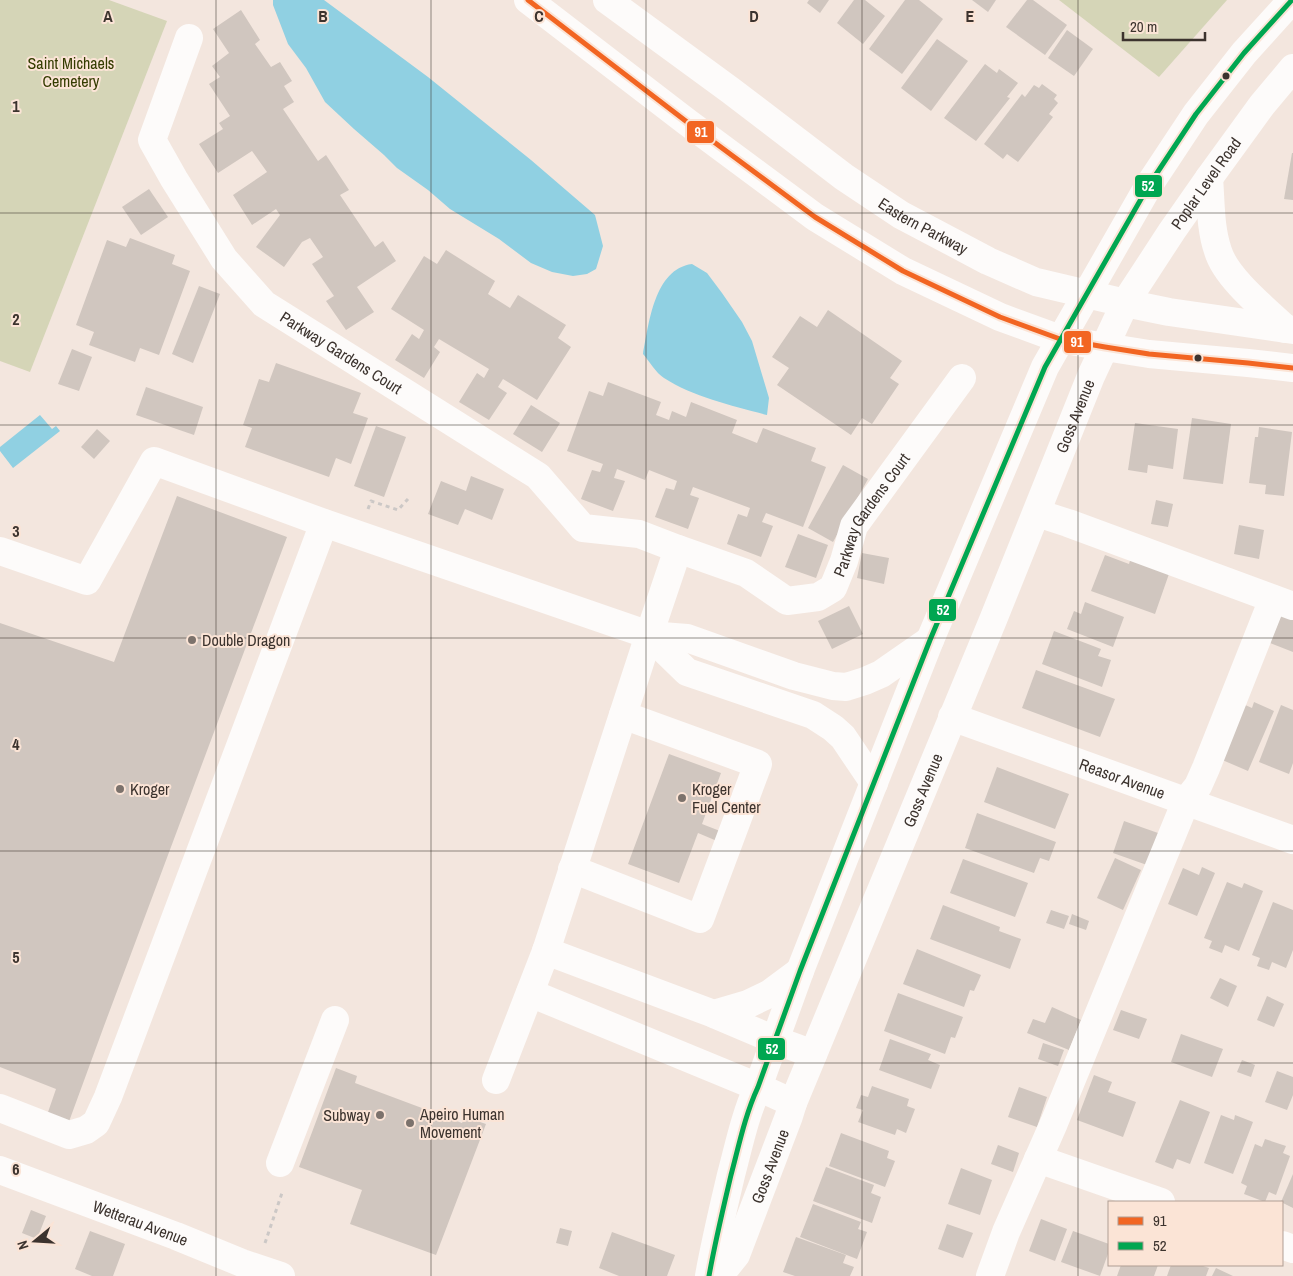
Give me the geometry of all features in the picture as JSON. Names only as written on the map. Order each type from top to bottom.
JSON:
[{"type":"main road","points":[[528,0],[815,217],[903,271],[1000,317],[1060,339],[1149,354],[1293,368]]},
{"type":"main road","name":"Eastern Parkway","points":[[607,0],[844,177],[901,215],[988,261],[1036,282],[1125,303],[1169,312],[1290,329]]},
{"type":"main road","points":[[1086,294],[1149,185],[1196,114],[1244,53],[1292,0]]},
{"type":"main road","name":"Parkway Gardens Court","points":[[189,38],[152,140],[224,259],[264,304],[538,476],[583,528],[639,534],[746,572],[787,601],[818,597],[832,588],[844,561],[854,526],[962,378]]},
{"type":"main road","name":"Poplar Level Road","points":[[1125,303],[1209,178],[1262,105],[1293,68]]},
{"type":"main road","points":[[1209,178],[1213,231],[1222,262],[1241,287],[1290,329]]},
{"type":"main road","name":"Goss Avenue","points":[[709,1276],[744,1124],[800,971],[930,640],[1044,367],[1086,294]]},
{"type":"main road","name":"Goss Avenue","points":[[719,1276],[736,1255],[813,1054],[1037,513],[1091,376],[1125,303]]},
{"type":"main road","points":[[0,551],[87,581],[154,461],[324,523],[648,635],[687,638],[794,676],[833,686],[846,687],[881,674],[930,640]]},
{"type":"main road","points":[[990,1276],[1006,1232],[1186,801],[1198,786],[1283,602],[1037,513]]},
{"type":"main road","points":[[0,1108],[69,1135],[86,1130],[96,1123],[108,1097],[324,523]]},
{"type":"main road","points":[[496,1080],[546,951],[648,635],[678,549]]},
{"type":"main road","points":[[648,635],[687,672],[813,715],[843,737],[874,783]]},
{"type":"main road","points":[[572,870],[700,920],[758,764],[623,715]]},
{"type":"main road","name":"Reasor Avenue","points":[[952,717],[1293,840]]},
{"type":"main road","points":[[546,951],[714,1014],[813,1054]]},
{"type":"main road","points":[[714,1014],[748,1004],[769,994],[800,971]]},
{"type":"main road","points":[[530,993],[793,1103]]},
{"type":"main road","points":[[280,1163],[335,1020]]},
{"type":"main road","points":[[1038,1159],[1158,1201]]},
{"type":"main road","name":"Wetterau Avenue","points":[[0,1170],[176,1236],[254,1271]]},
{"type":"path","points":[[254,1271],[286,1181],[280,1163]]},
{"type":"green space","name":"Saint Michaels Cemetery","points":[[0,0],[109,0],[167,21],[30,372],[0,361]]},
{"type":"green space","points":[[1059,0],[1227,0],[1159,77]]},
{"type":"water","points":[[273,0],[324,0],[428,77],[531,160],[595,215],[603,246],[596,269],[587,274],[573,276],[552,272],[531,263],[499,239],[450,209],[428,190],[397,168],[325,102],[306,68],[288,44],[273,5]]},
{"type":"water","points":[[692,264],[707,273],[742,322],[752,341],[769,398],[767,415],[714,400],[675,385],[658,373],[643,354],[651,314],[661,287],[669,276],[679,268]]},
{"type":"water","points":[[40,415],[52,429],[56,426],[60,431],[13,468],[0,451],[0,447]]},
{"type":"building","points":[[809,0],[829,0],[820,13],[807,3]]},
{"type":"building","points":[[854,0],[865,0],[885,16],[863,44],[837,23]]},
{"type":"building","points":[[905,0],[919,0],[943,19],[902,74],[869,49]]},
{"type":"building","points":[[972,0],[996,0],[988,12]]},
{"type":"building","points":[[1027,0],[1033,0],[1067,25],[1045,55],[1006,27]]},
{"type":"building","points":[[241,10],[260,40],[255,44],[271,67],[280,62],[292,81],[284,86],[294,102],[283,109],[318,161],[326,155],[349,190],[340,195],[375,247],[383,241],[396,261],[357,287],[374,312],[346,330],[326,301],[334,296],[312,264],[323,257],[310,238],[302,242],[284,267],[256,247],[280,215],[276,209],[252,225],[233,195],[267,172],[252,151],[218,173],[199,144],[223,129],[219,123],[230,116],[209,84],[220,77],[212,66],[229,53],[213,29]]},
{"type":"building","points":[[1067,30],[1093,49],[1074,76],[1048,58]]},
{"type":"building","points":[[937,39],[968,61],[931,111],[901,88]]},
{"type":"building","points":[[985,64],[997,73],[999,69],[1018,83],[1007,97],[1010,98],[976,141],[944,118]]},
{"type":"building","points":[[1042,84],[1057,95],[1054,99],[1058,103],[1049,114],[1053,117],[1018,162],[1007,154],[1003,159],[984,144],[1022,94],[1025,97],[1034,85],[1039,88]]},
{"type":"building","points":[[1293,153],[1293,200],[1284,199]]},
{"type":"building","points":[[149,189],[168,217],[141,235],[122,207]]},
{"type":"building","points":[[130,238],[175,255],[172,264],[190,271],[159,355],[140,348],[135,362],[89,345],[94,332],[76,325],[107,240],[126,247]]},
{"type":"building","points":[[446,250],[495,281],[488,294],[510,308],[518,295],[566,325],[558,338],[571,347],[537,400],[503,379],[498,387],[507,393],[489,420],[459,402],[477,373],[484,378],[489,369],[439,339],[434,347],[440,352],[424,378],[395,360],[412,334],[419,339],[424,330],[391,309],[424,256],[437,264]]},
{"type":"building","points":[[199,286],[220,294],[193,363],[172,354]]},
{"type":"building","points":[[828,310],[902,361],[890,378],[899,384],[872,424],[862,418],[851,435],[777,385],[789,368],[772,357],[800,316],[817,327]]},
{"type":"building","points":[[72,349],[92,357],[79,391],[58,384]]},
{"type":"building","points":[[276,363],[361,393],[353,413],[368,418],[351,464],[336,458],[329,477],[245,447],[252,428],[243,425],[259,379],[269,382]]},
{"type":"building","points":[[608,382],[661,402],[656,415],[669,420],[672,411],[686,417],[691,402],[737,420],[732,433],[757,443],[763,428],[816,448],[811,461],[826,467],[803,527],[766,513],[762,522],[773,526],[761,557],[727,544],[738,514],[747,517],[750,508],[693,487],[690,495],[699,498],[688,529],[655,517],[666,488],[674,490],[677,481],[649,470],[645,480],[617,469],[614,478],[625,481],[613,511],[581,499],[592,470],[600,472],[603,464],[567,451],[589,391],[603,396]]},
{"type":"building","points":[[146,387],[203,407],[194,435],[136,415]]},
{"type":"building","points":[[531,405],[560,423],[542,452],[513,434]]},
{"type":"building","points":[[1192,418],[1231,424],[1223,484],[1183,479]]},
{"type":"building","points":[[1135,423],[1178,429],[1173,469],[1148,465],[1147,473],[1128,470]]},
{"type":"building","points":[[376,426],[406,437],[384,497],[354,486]]},
{"type":"building","points":[[1259,427],[1292,432],[1284,496],[1265,494],[1266,485],[1249,483],[1255,437],[1258,437]]},
{"type":"building","points":[[97,429],[110,441],[94,459],[81,447]]},
{"type":"building","points":[[843,465],[868,479],[833,542],[808,528]]},
{"type":"building","points":[[471,476],[504,489],[492,520],[465,509],[458,525],[428,514],[441,481],[466,491]]},
{"type":"building","points":[[177,496],[287,537],[67,1127],[46,1118],[56,1089],[0,1067],[0,623],[114,662]]},
{"type":"building","points":[[1156,500],[1173,504],[1168,527],[1151,524]]},
{"type":"building","points":[[1239,525],[1264,530],[1259,559],[1234,554]]},
{"type":"building","points":[[798,534],[828,545],[816,578],[785,567]]},
{"type":"building","points":[[862,553],[889,558],[884,584],[857,578]]},
{"type":"building","points":[[1105,555],[1129,564],[1131,557],[1170,571],[1155,614],[1091,591]]},
{"type":"building","points":[[1085,602],[1124,617],[1113,647],[1067,629],[1074,611],[1081,614]]},
{"type":"building","points":[[849,606],[863,634],[832,649],[818,621]]},
{"type":"building","points":[[1282,613],[1293,618],[1293,652],[1270,643]]},
{"type":"building","points":[[1054,631],[1101,649],[1098,656],[1111,660],[1102,687],[1042,664]]},
{"type":"building","points":[[1036,670],[1115,699],[1100,737],[1022,708]]},
{"type":"building","points":[[1254,702],[1274,711],[1248,771],[1220,759],[1243,704],[1252,708]]},
{"type":"building","points":[[1281,705],[1293,710],[1293,763],[1289,774],[1259,762]]},
{"type":"building","name":"Kroger Fuel Center","points":[[669,754],[721,773],[702,824],[720,831],[717,841],[698,833],[679,883],[628,864]]},
{"type":"building","points":[[997,767],[1069,794],[1055,829],[984,802]]},
{"type":"building","points":[[977,813],[1056,842],[1049,861],[1040,858],[1034,873],[965,848]]},
{"type":"building","points":[[1124,821],[1158,833],[1147,865],[1113,853]]},
{"type":"building","points":[[1115,858],[1141,870],[1123,910],[1097,898]]},
{"type":"building","points":[[963,859],[1028,883],[1015,917],[950,893]]},
{"type":"building","points":[[1202,867],[1215,873],[1197,916],[1168,904],[1183,868],[1199,875]]},
{"type":"building","points":[[1227,882],[1242,888],[1244,883],[1263,891],[1239,951],[1225,945],[1222,953],[1209,948],[1212,941],[1204,938]]},
{"type":"building","points":[[1273,902],[1293,910],[1293,950],[1286,968],[1272,962],[1269,970],[1257,966],[1260,958],[1252,955]]},
{"type":"building","points":[[943,905],[1000,927],[999,931],[1021,939],[1010,969],[930,939]]},
{"type":"building","points":[[1051,910],[1069,916],[1064,929],[1046,923]]},
{"type":"building","points":[[1072,914],[1089,921],[1086,930],[1069,924]]},
{"type":"building","points":[[917,949],[981,975],[974,991],[970,990],[964,1007],[903,984]]},
{"type":"building","points":[[1220,978],[1237,986],[1228,1007],[1210,998]]},
{"type":"building","points":[[898,993],[963,1017],[955,1038],[951,1037],[945,1054],[884,1031]]},
{"type":"building","points":[[1267,996],[1284,1004],[1274,1027],[1257,1020]]},
{"type":"building","points":[[1052,1007],[1081,1020],[1069,1050],[1027,1033],[1033,1019],[1045,1023]]},
{"type":"building","points":[[1121,1010],[1147,1019],[1139,1039],[1113,1030]]},
{"type":"building","points":[[1181,1034],[1223,1049],[1212,1077],[1171,1062]]},
{"type":"building","points":[[890,1039],[931,1054],[928,1060],[940,1065],[931,1089],[879,1070]]},
{"type":"building","points":[[1043,1043],[1064,1050],[1058,1066],[1038,1059]]},
{"type":"building","points":[[1242,1060],[1255,1065],[1251,1077],[1237,1072]]},
{"type":"building","points":[[336,1068],[357,1076],[355,1083],[462,1123],[465,1117],[486,1124],[436,1255],[350,1224],[362,1190],[299,1167]]},
{"type":"building","points":[[1277,1071],[1293,1077],[1293,1095],[1287,1110],[1265,1102]]},
{"type":"building","points":[[1094,1075],[1112,1082],[1108,1092],[1136,1102],[1123,1137],[1077,1120]]},
{"type":"building","points":[[872,1086],[909,1099],[907,1106],[915,1109],[906,1133],[897,1129],[895,1135],[858,1122],[863,1110],[856,1108],[861,1095],[868,1097]]},
{"type":"building","points":[[1019,1087],[1047,1097],[1037,1127],[1008,1117]]},
{"type":"building","points":[[1180,1100],[1210,1112],[1190,1164],[1177,1159],[1173,1169],[1155,1162]]},
{"type":"building","points":[[1221,1115],[1234,1120],[1235,1115],[1253,1122],[1233,1174],[1204,1163]]},
{"type":"building","points":[[841,1133],[889,1151],[887,1158],[895,1161],[885,1187],[829,1166]]},
{"type":"building","points":[[1265,1139],[1286,1146],[1283,1153],[1290,1156],[1276,1195],[1269,1192],[1265,1201],[1244,1194],[1247,1186],[1241,1183],[1255,1144],[1262,1147]]},
{"type":"building","points":[[998,1145],[1019,1153],[1013,1172],[991,1164]]},
{"type":"building","points":[[826,1167],[874,1185],[871,1193],[881,1197],[872,1223],[813,1201]]},
{"type":"building","points":[[961,1168],[992,1180],[980,1215],[948,1204]]},
{"type":"building","points":[[1293,1174],[1293,1208],[1281,1201]]},
{"type":"building","points":[[813,1204],[861,1222],[858,1229],[867,1232],[857,1259],[800,1237]]},
{"type":"building","points":[[31,1210],[46,1216],[37,1239],[22,1233]]},
{"type":"building","points":[[1041,1219],[1067,1229],[1055,1261],[1029,1251]]},
{"type":"building","points":[[947,1224],[973,1233],[963,1258],[938,1249]]},
{"type":"building","points":[[560,1228],[572,1231],[568,1246],[556,1243]]},
{"type":"building","points":[[90,1231],[125,1244],[113,1276],[92,1276],[75,1269]]},
{"type":"building","points":[[1073,1231],[1108,1244],[1108,1254],[1100,1276],[1061,1262]]},
{"type":"building","points":[[612,1232],[675,1255],[667,1276],[619,1276],[599,1268]]},
{"type":"building","points":[[796,1237],[846,1255],[843,1263],[854,1267],[850,1276],[795,1276],[783,1272]]},
{"type":"building","points":[[1121,1266],[1158,1266],[1154,1276],[1117,1276]]},
{"type":"building","points":[[1171,1266],[1203,1266],[1209,1268],[1206,1276],[1167,1276]]},
{"type":"building","points":[[1216,1268],[1233,1276],[1212,1276]]},
{"type":"transit line","name":"91","points":[[528,0],[815,217],[903,271],[1000,317],[1060,339],[1149,354],[1293,368]]},
{"type":"transit line","name":"52","points":[[709,1276],[725,1200],[749,1108],[800,971],[930,640],[1045,367],[1149,185],[1196,114],[1244,53],[1292,0]]},
{"type":"place","name":"Double Dragon","points":[[192,640]]},
{"type":"place","name":"Kroger","points":[[120,789]]},
{"type":"place","name":"Kroger Fuel Center","points":[[682,798]]},
{"type":"place","name":"Subway","points":[[380,1115]]},
{"type":"place","name":"Apeiro Human Movement","points":[[410,1123]]}]
